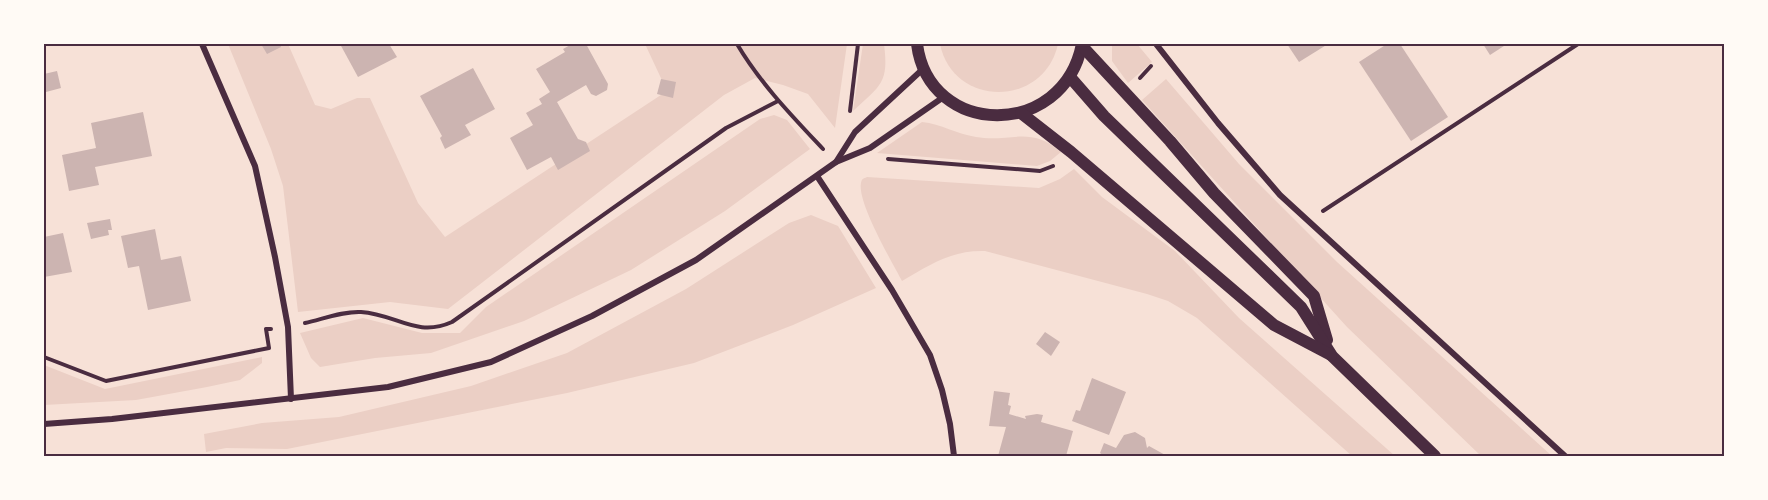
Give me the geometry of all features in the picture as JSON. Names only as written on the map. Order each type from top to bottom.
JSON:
[{"type":"main road","points":[[917,44],[924,68],[933,83],[945,96],[962,107],[981,114],[1001,116],[1021,113],[1040,105],[1057,93],[1070,77],[1082,45],[1214,193],[1314,296],[1332,356]]},
{"type":"main road","points":[[1070,77],[1119,131],[1301,307],[1332,356],[1435,456]]},
{"type":"main road","points":[[1021,113],[1071,152],[1275,325],[1332,356]]},
{"type":"street","points":[[202,44],[255,166],[288,327],[291,399]]},
{"type":"street","points":[[1156,44],[1218,123],[1280,195],[1565,456]]},
{"type":"street","points":[[836,162],[855,132],[924,68]]},
{"type":"street","points":[[44,424],[112,419],[388,387],[491,362],[592,316],[696,260],[836,162],[870,148],[945,96]]},
{"type":"street","points":[[816,176],[892,290],[930,355],[948,412],[954,456]]},
{"type":"path","points":[[736,44],[749,65],[778,101],[836,162]]},
{"type":"path","points":[[855,132],[849,121],[858,44]]},
{"type":"path","points":[[1307,221],[1578,44]]},
{"type":"path","points":[[44,357],[106,381],[269,348],[266,329],[288,327],[359,312],[422,328],[440,328],[452,322],[726,128],[778,101]]},
{"type":"shaded area","points":[[228,44],[288,44],[315,105],[331,109],[357,98],[370,98],[418,203],[445,237],[667,91],[645,44],[847,44],[835,128],[808,94],[755,78],[724,95],[448,309],[390,302],[298,312],[283,186],[271,149]]},
{"type":"shaded area","points":[[863,44],[884,44],[884,75],[876,89],[853,111]]},
{"type":"shaded area","points":[[940,44],[1058,44],[1049,65],[1035,80],[1018,89],[999,92],[979,89],[962,80],[948,65]]},
{"type":"shaded area","points":[[1112,44],[1137,44],[1152,62],[1128,83],[1112,61]]},
{"type":"shaded area","points":[[1166,79],[1239,164],[1337,262],[1552,456],[1481,456],[1347,327],[1142,100]]},
{"type":"shaded area","points":[[774,115],[787,120],[810,149],[725,211],[631,270],[524,321],[431,353],[375,358],[320,367],[311,358],[300,333],[363,318],[422,333],[460,333],[486,307],[760,119]]},
{"type":"shaded area","points":[[922,122],[976,137],[1039,139],[1061,152],[1050,161],[1037,166],[877,153]]},
{"type":"shaded area","points":[[1074,169],[1102,197],[1175,251],[1239,318],[1395,456],[1352,456],[1197,318],[1168,301],[985,251],[951,256],[902,281],[876,232],[861,192],[862,180],[867,177],[1039,188],[1060,179]]},
{"type":"shaded area","points":[[811,215],[838,226],[876,288],[793,325],[694,363],[567,393],[287,449],[226,448],[206,452],[204,434],[262,423],[339,417],[471,386],[567,353],[686,289],[789,223]]},
{"type":"shaded area","points":[[262,357],[262,363],[240,380],[136,400],[44,405],[44,365],[105,389]]},
{"type":"building","points":[[261,44],[280,44],[281,47],[267,54]]},
{"type":"building","points":[[340,44],[389,44],[397,57],[358,77]]},
{"type":"building","points":[[572,44],[586,44],[608,84],[607,90],[596,96],[591,94],[586,85],[557,102],[578,139],[586,142],[590,151],[558,170],[551,157],[527,170],[510,138],[533,125],[526,113],[542,104],[539,99],[550,92],[536,69],[565,52],[563,49]]},
{"type":"building","points":[[1287,44],[1328,44],[1299,62]]},
{"type":"building","points":[[1387,44],[1400,44],[1448,117],[1411,141],[1359,62]]},
{"type":"building","points":[[1483,44],[1507,44],[1490,55]]},
{"type":"building","points":[[473,68],[495,109],[465,125],[471,135],[445,149],[440,138],[442,136],[420,96]]},
{"type":"building","points":[[57,71],[61,88],[46,92],[44,74]]},
{"type":"building","points":[[661,79],[676,82],[673,98],[657,94]]},
{"type":"building","points":[[143,112],[152,156],[95,167],[99,185],[69,191],[62,155],[96,148],[91,123]]},
{"type":"building","points":[[110,219],[112,230],[108,230],[109,235],[91,239],[87,223]]},
{"type":"building","points":[[155,229],[161,260],[181,256],[191,301],[148,310],[139,266],[128,268],[121,236]]},
{"type":"building","points":[[63,233],[72,272],[44,277],[44,237]]},
{"type":"building","points":[[1045,332],[1060,342],[1051,356],[1036,344]]},
{"type":"building","points":[[1092,378],[1126,392],[1109,435],[1072,421],[1076,410],[1080,411]]},
{"type":"building","points":[[994,391],[1010,393],[1009,414],[1026,419],[1025,416],[1043,415],[1041,422],[1073,431],[1066,456],[998,456],[1006,427],[989,426]]},
{"type":"building","points":[[1135,432],[1145,438],[1147,448],[1149,446],[1167,456],[1104,456],[1100,453],[1104,443],[1116,448],[1124,435]]}]
